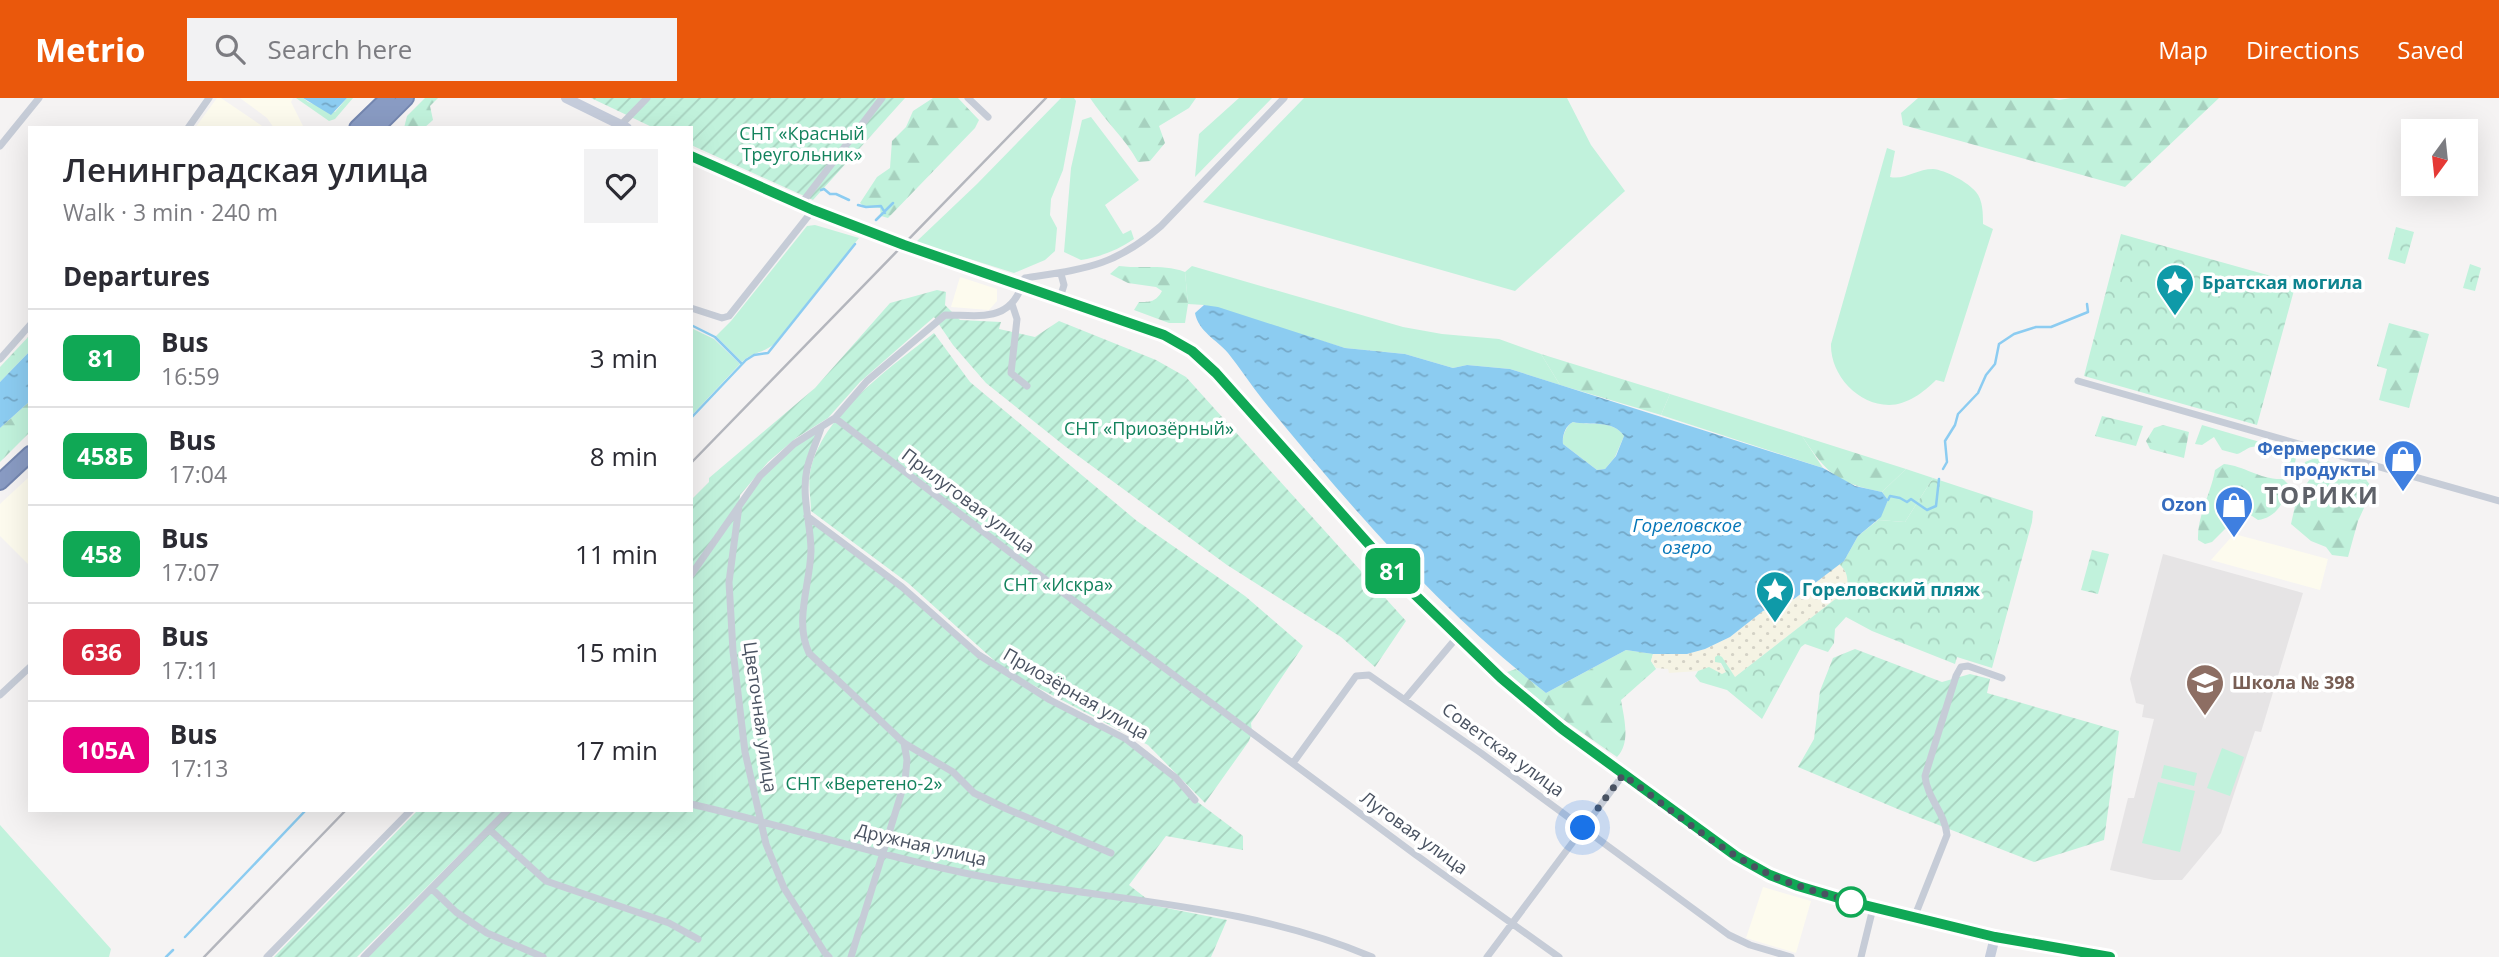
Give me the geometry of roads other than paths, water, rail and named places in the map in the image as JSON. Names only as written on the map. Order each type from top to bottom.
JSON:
[{"type":"highway","points":[[359,126],[388,98]]},
{"type":"highway","points":[[378,126],[406,98]]},
{"type":"highway","points":[[0,482],[28,456]]},
{"type":"main road","points":[[566,98],[620,126]]},
{"type":"main road","points":[[693,157],[813,210],[929,254],[1164,335],[1192,351],[1216,373],[1407,587],[1511,687],[1623,775],[1736,856],[1770,875],[1798,886],[1873,908],[1995,937],[2110,957]]},
{"type":"main road","points":[[1990,957],[1995,937]]},
{"type":"street","points":[[0,146],[39,98]]},
{"type":"street","points":[[189,126],[209,98]]},
{"type":"street","points":[[623,126],[647,98]]},
{"type":"street","points":[[801,204],[882,98]]},
{"type":"street","points":[[968,98],[988,117]]},
{"type":"street","points":[[693,572],[760,476],[794,444],[835,418],[867,381],[945,315],[988,316],[1004,311],[1013,304],[1025,278],[1061,274],[1114,260],[1140,245],[1284,98]]},
{"type":"street","points":[[693,309],[722,318],[729,316],[813,210]]},
{"type":"street","points":[[1060,298],[1064,285],[1061,274]]},
{"type":"street","points":[[1013,304],[1017,319],[1011,373],[1027,386]]},
{"type":"street","points":[[0,359],[28,327]]},
{"type":"street","points":[[2078,381],[2499,501]]},
{"type":"street","name":"Прилуговая улица","points":[[835,418],[1054,586],[1252,732]]},
{"type":"street","points":[[821,428],[807,470],[804,505],[811,554],[803,617],[803,640],[809,653],[904,743],[953,772],[974,793],[1111,853]]},
{"type":"street","name":"Цветочная улица","points":[[739,506],[729,582],[733,651],[745,752],[766,844],[784,888],[829,957]]},
{"type":"street","name":"Приозёрная улица","points":[[807,515],[902,587],[979,654],[1050,700],[1126,739],[1176,778],[1195,800]]},
{"type":"street","points":[[1405,699],[1458,636]]},
{"type":"street","points":[[1914,918],[1947,835],[1946,823],[1926,787],[1925,776],[1956,676],[1961,667],[1968,666],[2002,678]]},
{"type":"street","points":[[0,695],[28,669]]},
{"type":"street","name":"Советская улица","points":[[1293,763],[1356,676],[1369,675],[1729,935],[1750,945],[1791,957]]},
{"type":"street","name":"Луговая улица","points":[[1252,732],[1559,957]]},
{"type":"street","points":[[851,957],[905,781],[907,760],[904,743]]},
{"type":"street","points":[[1487,957],[1623,775]]},
{"type":"street","name":"Дружная улица","points":[[693,804],[974,875],[1174,904],[1281,925],[1337,942],[1373,957]]},
{"type":"street","points":[[267,957],[409,812]]},
{"type":"street","points":[[364,957],[506,812]]},
{"type":"street","points":[[490,830],[545,881],[669,923],[698,939]]},
{"type":"street","points":[[432,889],[456,912],[487,933],[544,957]]},
{"type":"street","points":[[1861,957],[1873,908]]},
{"type":"water","points":[[303,98],[347,98],[331,115]]},
{"type":"water","name":"Гореловское озеро","points":[[1204,305],[1218,307],[1345,348],[1405,354],[1453,368],[1467,365],[1510,369],[1823,468],[1855,486],[1882,492],[1888,500],[1881,517],[1858,536],[1844,561],[1794,599],[1763,611],[1730,637],[1687,654],[1653,654],[1626,650],[1546,693],[1468,627],[1396,554],[1295,439],[1228,353],[1204,330],[1195,313]],"holes":[[[1573,422],[1608,425],[1624,436],[1616,456],[1605,469],[1597,470],[1563,444],[1568,426]]]},
{"type":"water","points":[[28,353],[28,403],[0,428],[0,382]]},
{"type":"waterway","points":[[821,190],[849,200]]},
{"type":"waterway","points":[[876,220],[893,203]]},
{"type":"waterway","points":[[858,205],[881,206],[885,213]]},
{"type":"waterway","points":[[693,416],[746,360],[754,355],[768,353],[855,244]]},
{"type":"waterway","points":[[1943,469],[1947,462],[1945,441],[1958,414],[1978,393],[1986,375],[1995,364],[1999,344],[2014,334],[2036,327],[2051,327],[2088,312],[2087,304]]},
{"type":"waterway","points":[[693,326],[715,337],[741,363]]},
{"type":"waterway","points":[[1888,500],[1890,496],[1907,502],[1911,499],[1927,510],[1936,506],[1939,479]]},
{"type":"waterway","points":[[185,937],[304,812]]},
{"type":"waterway","points":[[166,957],[173,950]]},
{"type":"railway","points":[[693,461],[1046,98]]},
{"type":"railway","points":[[204,957],[344,812]]},
{"type":"place","name":"Братская могила","points":[[2175,317]]},
{"type":"place","name":"Фермерские продукты","points":[[2403,493]]},
{"type":"place","name":"Ozon","points":[[2234,539]]},
{"type":"place","name":"Гореловский пляж","points":[[1775,624]]},
{"type":"place","name":"Школа № 398","points":[[2205,717]]},
{"type":"district","name":"ТОРИКИ","points":[[2322,496]]},
{"type":"park label","name":"СНТ «Красный Треугольник»","points":[[802,144]]},
{"type":"park label","name":"СНТ «Приозёрный»","points":[[1149,429]]},
{"type":"park label","name":"СНТ «Искра»","points":[[1058,585]]},
{"type":"park label","name":"СНТ «Веретено-2»","points":[[864,784]]}]
